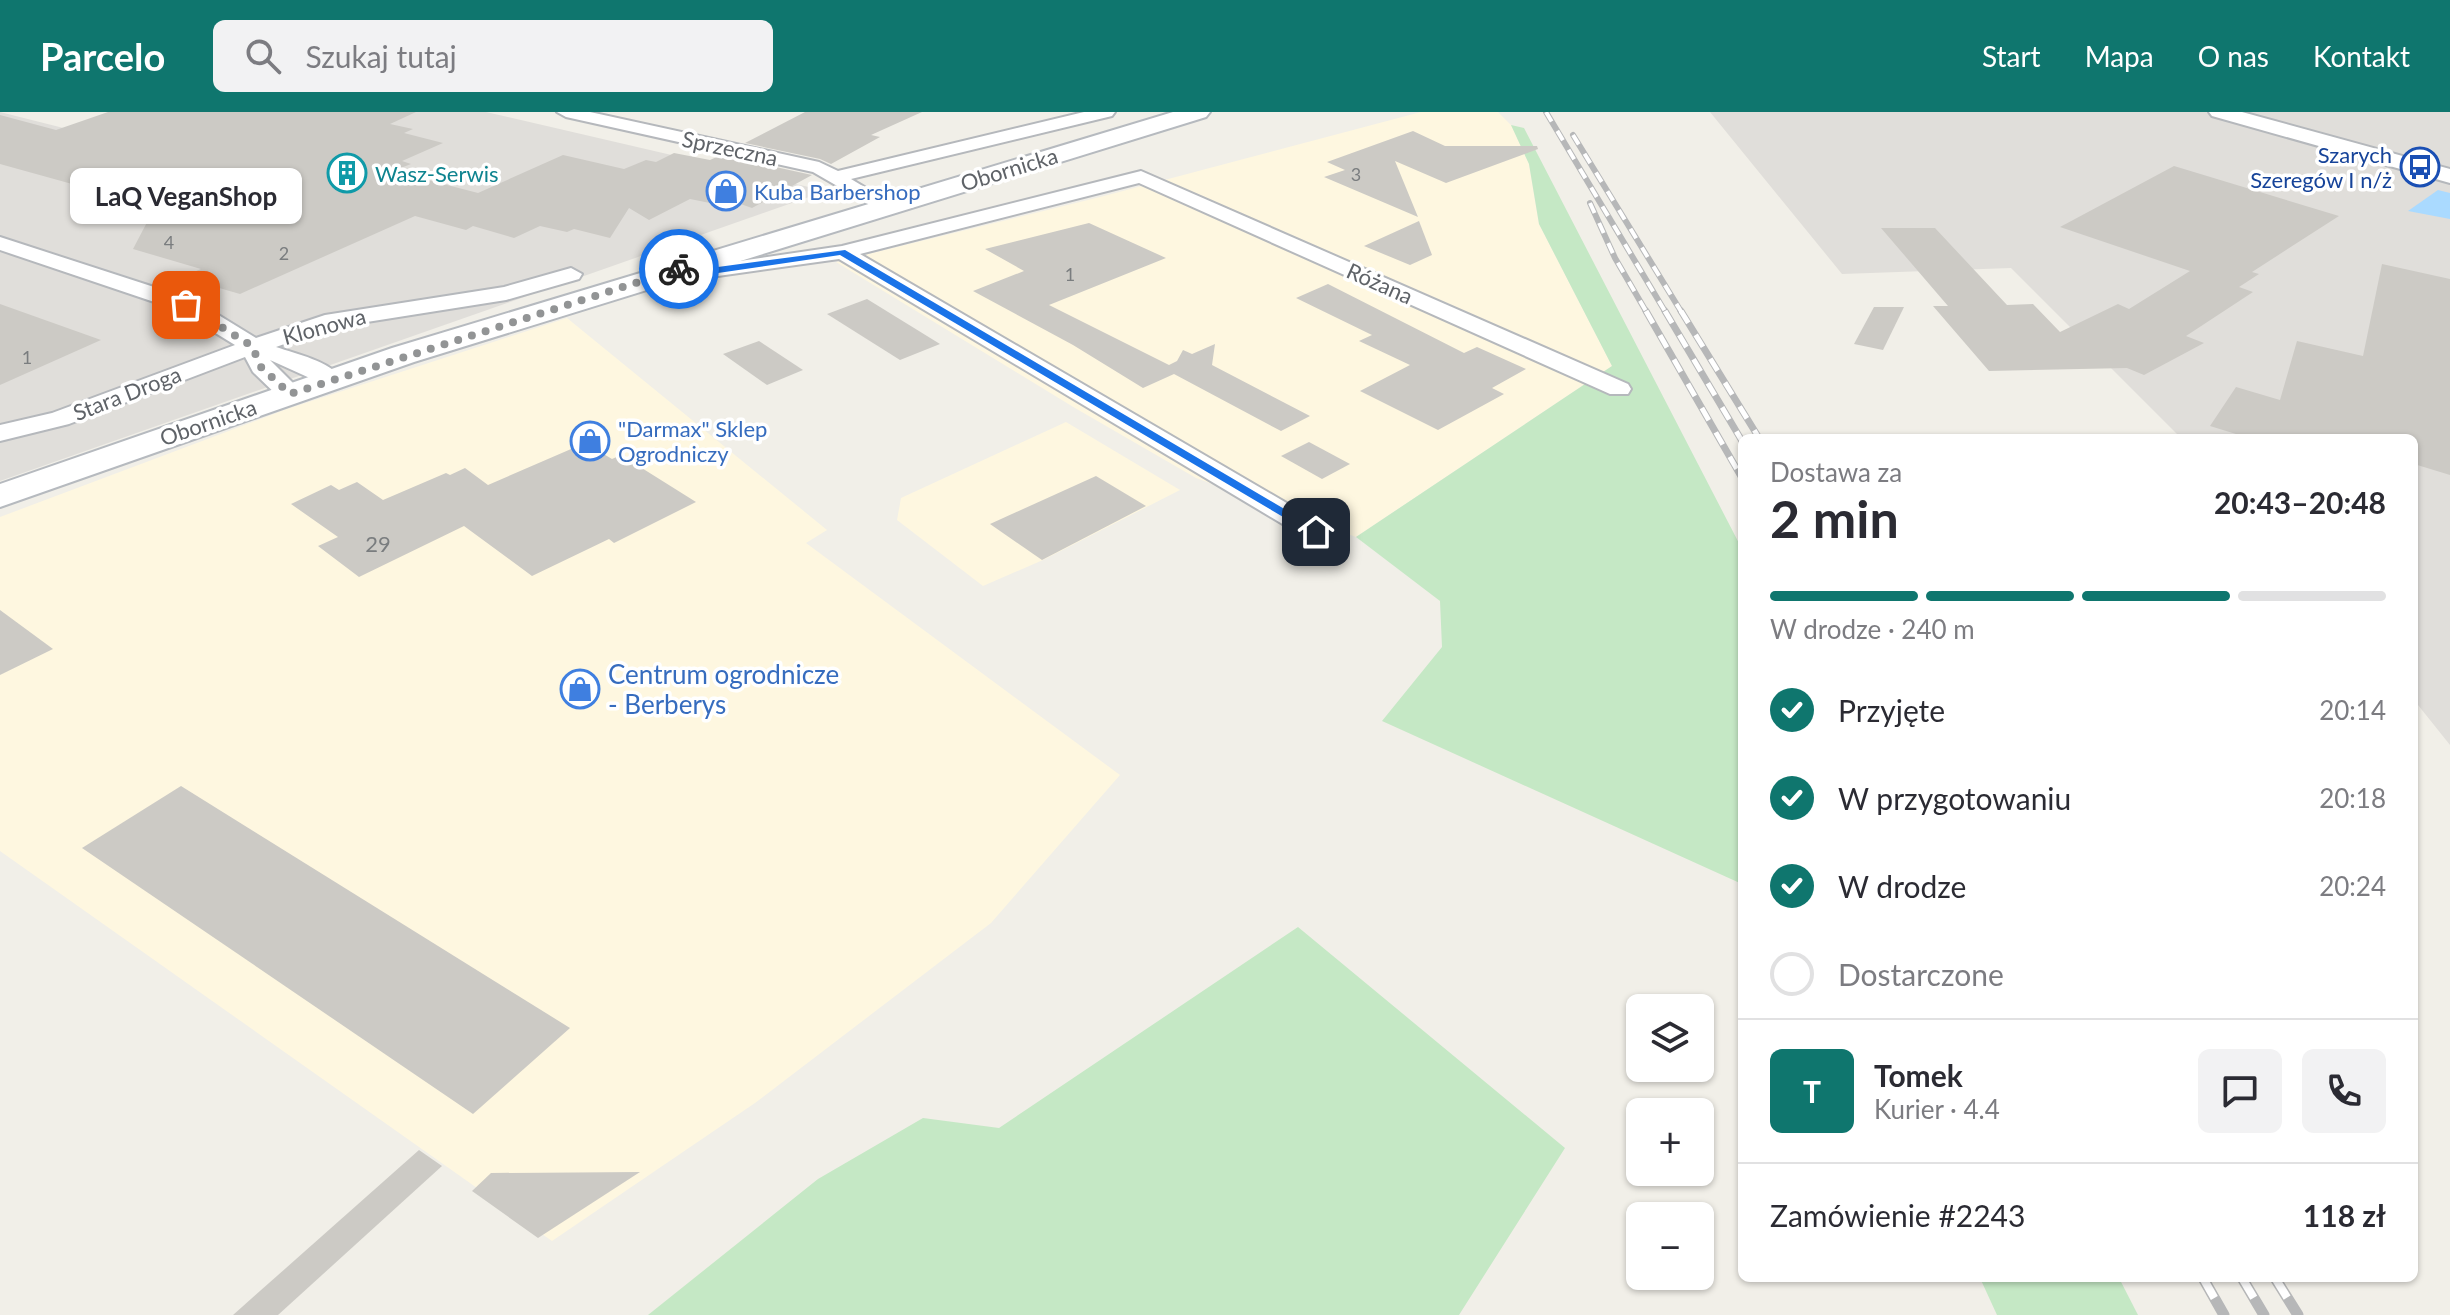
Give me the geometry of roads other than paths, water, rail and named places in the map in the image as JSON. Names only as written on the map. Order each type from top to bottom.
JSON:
[{"type":"main road","name":"Obornicka","points":[[0,496],[331,379],[1198,112]]},
{"type":"street","name":"Sprzeczna","points":[[566,112],[819,168],[884,207]]},
{"type":"street","points":[[837,177],[1106,112]]},
{"type":"street","points":[[2219,112],[2450,176]]},
{"type":"street","name":"Różana","points":[[842,252],[1141,177],[1619,389]]},
{"type":"street","points":[[774,241],[787,252],[808,258]]},
{"type":"street","name":"Klonowa","points":[[0,243],[186,305],[252,346],[325,322],[498,294],[571,274]]},
{"type":"street","points":[[697,264],[718,270],[842,252],[1316,532]]},
{"type":"street","points":[[252,346],[301,363],[331,379]]},
{"type":"street","points":[[252,346],[261,367],[290,394]]},
{"type":"street","name":"Stara Droga","points":[[0,433],[60,419],[252,346]]},
{"type":"water","points":[[2438,190],[2450,193],[2450,219],[2408,211]]},
{"type":"railway","points":[[1546,112],[1666,313]]},
{"type":"railway","points":[[1573,135],[1682,313]]},
{"type":"railway","points":[[1590,203],[1615,258],[1647,313]]},
{"type":"railway","points":[[1646,311],[1738,471]]},
{"type":"railway","points":[[1665,311],[1738,434]]},
{"type":"railway","points":[[1681,311],[1757,434]]},
{"type":"railway","points":[[2205,1282],[2224,1315]]},
{"type":"railway","points":[[2244,1282],[2264,1315]]},
{"type":"railway","points":[[2277,1282],[2298,1315]]},
{"type":"place","name":"Szarych Szeregów I n/ż","points":[[2420,167]]},
{"type":"place","name":"Wasz-Serwis","points":[[347,173]]},
{"type":"place","name":"Kuba Barbershop","points":[[726,191]]},
{"type":"place","name":"LaQ VeganShop","points":[[186,305]]},
{"type":"place","name":"\"Darmax\" Sklep Ogrodniczy","points":[[590,441]]},
{"type":"place","name":"Centrum ogrodnicze - Berberys","points":[[580,689]]}]
